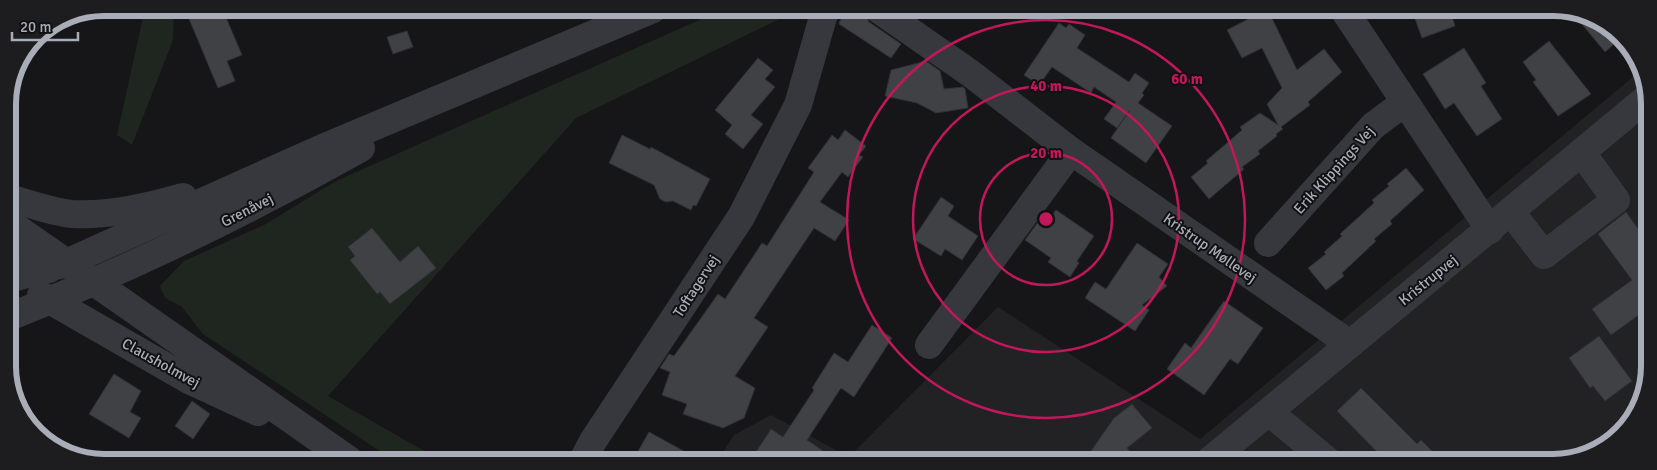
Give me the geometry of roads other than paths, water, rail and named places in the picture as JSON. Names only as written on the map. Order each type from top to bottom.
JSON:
[{"type":"street","name":"Grenåvej","points":[[16,276],[56,265],[318,150],[636,16]]},
{"type":"street","name":"Toftagervej","points":[[586,454],[741,217],[798,105],[824,16]]},
{"type":"street","name":"Kristrup Møllevej","points":[[888,16],[970,73],[1071,151],[1350,344]]},
{"type":"street","points":[[1348,16],[1490,230]]},
{"type":"street","name":"Grenåvej","points":[[16,314],[94,282],[221,223],[313,175],[476,84]]},
{"type":"street","name":"Erik Klippings Vej","points":[[1268,243],[1373,126],[1405,102]]},
{"type":"street","name":"Kristrupvej","points":[[1218,454],[1641,103]]},
{"type":"street","points":[[16,200],[71,214],[109,213],[137,209],[183,197],[263,160],[318,150]]},
{"type":"street","points":[[929,345],[1071,151]]},
{"type":"street","points":[[1511,212],[1544,255],[1616,200],[1582,153]]},
{"type":"street","points":[[16,229],[56,265]]},
{"type":"street","points":[[16,250],[56,265]]},
{"type":"street","name":"Clausholmvej","points":[[56,265],[94,282],[340,454]]},
{"type":"street","name":"Clausholmvej","points":[[16,282],[52,300],[189,380],[317,438]]},
{"type":"street","points":[[1269,412],[1319,454]]}]
